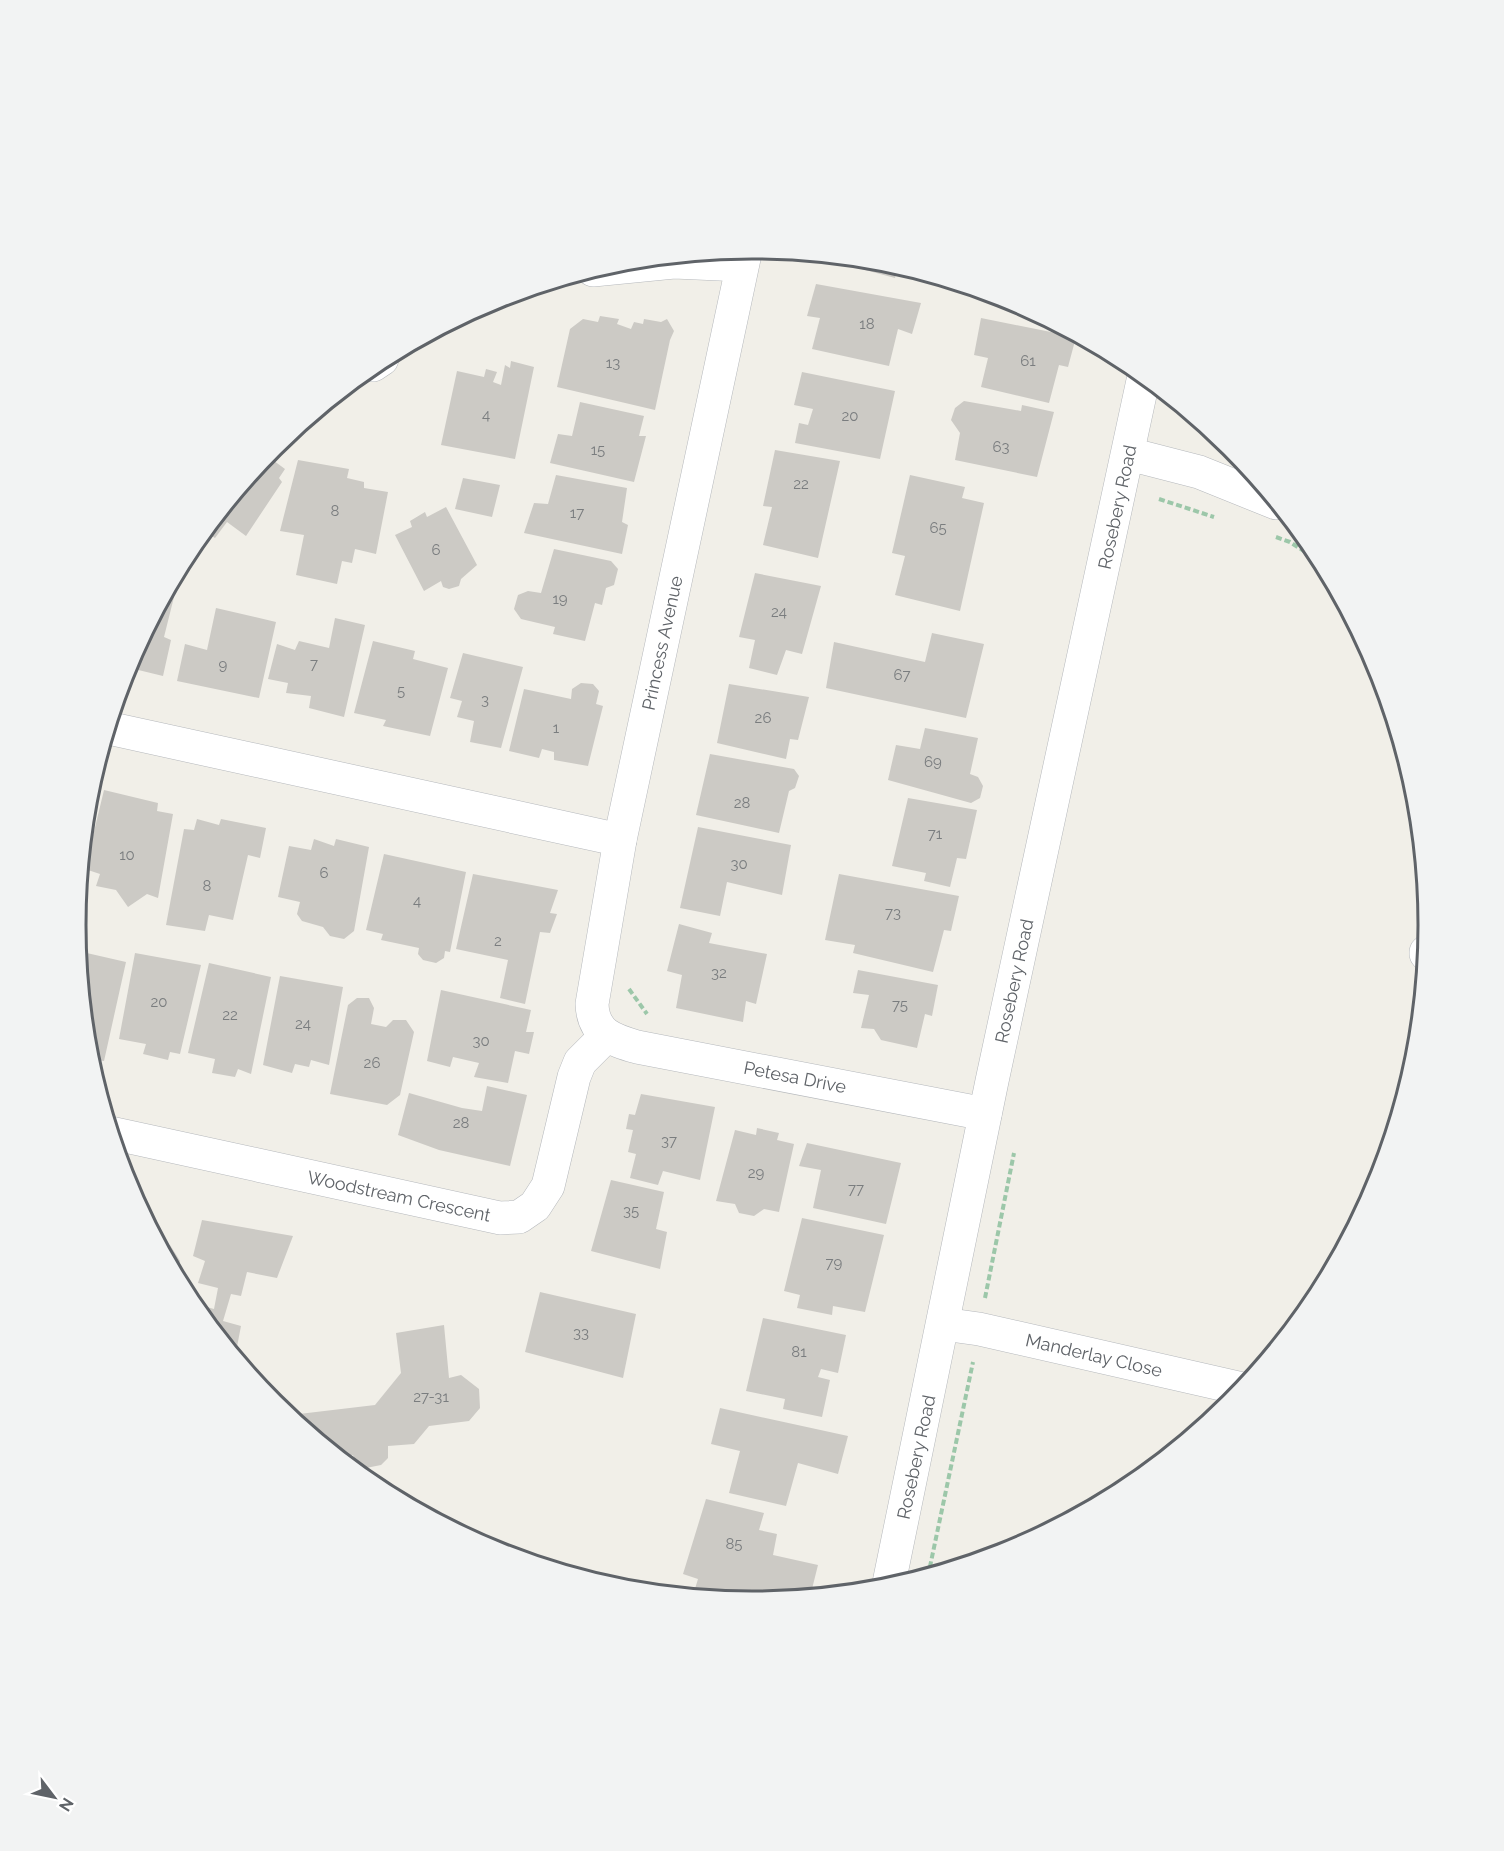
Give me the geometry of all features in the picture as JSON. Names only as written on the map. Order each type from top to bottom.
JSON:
[{"type":"street","name":"Princess Avenue","points":[[606,1036],[592,1014],[592,1004],[620,840],[744,259]]},
{"type":"street","name":"Rosebery Road","points":[[890,1577],[985,1114],[1142,386]]},
{"type":"street","points":[[1129,454],[1199,472],[1262,496]]},
{"type":"street","points":[[115,730],[620,840]]},
{"type":"street","name":"Petesa Drive","points":[[606,1036],[637,1047],[985,1114]]},
{"type":"street","name":"Woodstream Crescent","points":[[119,1135],[500,1218],[519,1217],[536,1206],[548,1185],[574,1077],[580,1062],[606,1036]]},
{"type":"street","name":"Manderlay Close","points":[[943,1324],[980,1329],[1233,1387]]},
{"type":"path","points":[[628,982],[629,989],[638,1003],[647,1014],[656,1019]]},
{"type":"path","points":[[930,1568],[1016,1144]]},
{"type":"building","points":[[858,268],[896,275],[895,278]]},
{"type":"building","points":[[816,284],[921,303],[912,334],[898,329],[889,366],[812,349],[820,318],[807,316]]},
{"type":"building","points":[[600,316],[619,319],[617,324],[631,329],[634,322],[643,324],[644,319],[661,322],[667,319],[674,331],[655,410],[557,387],[570,329],[583,319],[598,322]]},
{"type":"building","points":[[981,318],[1057,333],[1075,342],[1068,367],[1059,365],[1049,403],[981,387],[988,358],[974,355]]},
{"type":"building","points":[[511,361],[534,367],[515,459],[441,445],[457,371],[484,377],[486,369],[497,372],[493,382],[501,385],[505,365],[510,368]]},
{"type":"building","points":[[802,372],[895,391],[880,459],[795,443],[799,423],[808,425],[813,409],[794,405]]},
{"type":"building","points":[[964,401],[1021,411],[1022,405],[1054,412],[1037,477],[955,460],[960,433],[951,420],[955,408]]},
{"type":"building","points":[[580,402],[644,416],[639,436],[646,436],[634,482],[550,463],[558,434],[572,436]]},
{"type":"building","points":[[775,450],[840,461],[818,558],[763,545],[772,507],[763,506]]},
{"type":"building","points":[[298,460],[349,469],[347,478],[364,482],[364,488],[388,492],[376,554],[355,549],[352,563],[342,561],[337,584],[296,575],[304,535],[280,531]]},
{"type":"building","points":[[274,461],[285,469],[279,478],[282,482],[246,536],[227,522],[215,538],[212,536],[223,520]]},
{"type":"building","points":[[556,475],[627,488],[622,522],[628,525],[622,554],[524,533],[534,503],[548,504]]},
{"type":"building","points":[[910,475],[965,487],[962,498],[984,503],[960,611],[895,595],[905,556],[892,553]]},
{"type":"building","points":[[463,478],[500,485],[492,517],[455,509]]},
{"type":"building","points":[[446,507],[477,565],[461,579],[459,586],[449,589],[443,587],[441,581],[424,591],[395,535],[412,527],[410,521],[425,512],[427,517]]},
{"type":"building","points":[[554,549],[611,561],[618,569],[614,585],[606,588],[602,605],[595,603],[585,641],[553,634],[555,627],[521,619],[514,609],[518,595],[528,591],[541,593]]},
{"type":"building","points":[[755,573],[821,586],[802,654],[786,650],[777,675],[749,668],[755,640],[739,637]]},
{"type":"building","points":[[172,597],[164,637],[171,640],[163,676],[136,669]]},
{"type":"building","points":[[216,608],[276,622],[259,698],[177,681],[185,644],[207,650]]},
{"type":"building","points":[[335,618],[365,625],[344,717],[309,708],[311,696],[286,693],[288,683],[268,679],[277,644],[295,650],[299,641],[329,648]]},
{"type":"building","points":[[932,633],[984,644],[966,718],[826,688],[834,642],[925,662]]},
{"type":"building","points":[[373,641],[415,651],[413,659],[448,668],[430,736],[383,726],[386,720],[354,713]]},
{"type":"building","points":[[463,653],[523,667],[501,748],[470,742],[474,721],[457,717],[462,701],[450,698]]},
{"type":"building","points":[[581,683],[593,684],[599,691],[596,704],[603,706],[588,766],[554,760],[554,752],[542,749],[539,758],[509,751],[524,689],[571,699],[572,689]]},
{"type":"building","points":[[729,684],[809,697],[798,740],[790,739],[786,759],[717,743]]},
{"type":"building","points":[[925,728],[978,738],[970,774],[978,777],[983,786],[980,798],[971,803],[888,780],[896,745],[920,749]]},
{"type":"building","points":[[710,754],[794,769],[799,776],[795,788],[789,791],[779,833],[696,815]]},
{"type":"building","points":[[104,790],[158,803],[157,811],[173,814],[158,898],[147,894],[128,907],[116,890],[96,886],[100,874],[88,870],[90,847]]},
{"type":"building","points":[[908,798],[977,810],[966,859],[957,858],[950,887],[924,881],[926,873],[892,866]]},
{"type":"building","points":[[197,819],[219,825],[221,819],[266,828],[260,858],[248,855],[233,920],[209,915],[205,931],[166,925],[184,829],[194,830]]},
{"type":"building","points":[[698,827],[791,845],[782,895],[727,882],[720,916],[680,908]]},
{"type":"building","points":[[314,839],[334,846],[336,839],[369,847],[354,931],[344,939],[330,936],[323,927],[302,921],[297,914],[300,902],[278,897],[289,846],[311,850]]},
{"type":"building","points":[[384,854],[466,872],[450,952],[445,951],[444,958],[436,963],[423,960],[418,954],[419,948],[381,940],[383,934],[366,930]]},
{"type":"building","points":[[473,874],[558,890],[550,913],[557,914],[550,933],[540,932],[525,1004],[500,998],[508,960],[456,949]]},
{"type":"building","points":[[839,874],[959,896],[951,931],[944,930],[933,972],[853,953],[855,945],[825,940]]},
{"type":"building","points":[[679,924],[712,933],[709,943],[767,954],[756,1004],[746,1001],[743,1022],[676,1008],[682,975],[667,971]]},
{"type":"building","points":[[87,953],[126,962],[104,1061],[99,1060],[98,1056],[91,1012]]},
{"type":"building","points":[[135,953],[201,965],[180,1054],[170,1052],[168,1060],[143,1054],[146,1044],[119,1039]]},
{"type":"building","points":[[209,963],[271,977],[251,1074],[238,1069],[235,1077],[212,1073],[215,1059],[188,1053]]},
{"type":"building","points":[[858,970],[938,985],[932,1016],[925,1014],[917,1048],[881,1040],[874,1029],[861,1028],[869,995],[853,993]]},
{"type":"building","points":[[280,976],[343,987],[329,1065],[311,1060],[309,1067],[295,1064],[292,1073],[263,1065]]},
{"type":"building","points":[[441,990],[531,1010],[526,1032],[534,1032],[529,1054],[515,1051],[508,1083],[474,1077],[479,1063],[453,1057],[450,1067],[427,1061]]},
{"type":"building","points":[[357,998],[369,998],[374,1008],[371,1024],[386,1027],[393,1020],[406,1020],[414,1032],[400,1095],[387,1105],[330,1094],[348,1005]]},
{"type":"building","points":[[487,1086],[527,1095],[510,1166],[439,1150],[398,1135],[409,1093],[462,1108],[482,1111]]},
{"type":"building","points":[[641,1094],[715,1107],[700,1180],[663,1171],[658,1185],[630,1178],[636,1154],[628,1152],[633,1130],[626,1129],[629,1114],[635,1115]]},
{"type":"building","points":[[757,1128],[779,1133],[777,1140],[794,1144],[779,1212],[764,1209],[754,1216],[739,1213],[735,1204],[716,1201],[735,1130],[756,1135]]},
{"type":"building","points":[[807,1143],[901,1163],[886,1224],[813,1208],[821,1170],[799,1166]]},
{"type":"building","points":[[611,1180],[664,1192],[656,1229],[667,1232],[660,1269],[591,1251]]},
{"type":"building","points":[[802,1218],[884,1235],[865,1312],[833,1306],[832,1315],[797,1308],[800,1295],[784,1291]]},
{"type":"building","points":[[202,1220],[293,1236],[277,1278],[247,1272],[241,1296],[231,1294],[223,1321],[241,1326],[237,1348],[206,1307],[214,1309],[218,1288],[198,1283],[205,1261],[193,1256]]},
{"type":"building","points":[[167,1245],[170,1245],[180,1261],[179,1265]]},
{"type":"building","points":[[540,1292],[636,1314],[623,1378],[525,1352]]},
{"type":"building","points":[[763,1318],[846,1335],[838,1373],[821,1369],[818,1377],[830,1380],[822,1417],[783,1409],[785,1399],[746,1391]]},
{"type":"building","points":[[444,1325],[449,1378],[461,1375],[479,1389],[480,1408],[469,1421],[429,1426],[414,1444],[388,1446],[388,1458],[381,1465],[366,1468],[354,1460],[353,1455],[346,1454],[299,1414],[375,1405],[401,1373],[396,1333]]},
{"type":"building","points":[[720,1408],[848,1436],[838,1474],[798,1463],[786,1506],[729,1493],[740,1451],[711,1444]]},
{"type":"building","points":[[706,1499],[764,1513],[759,1530],[777,1534],[773,1555],[818,1565],[812,1589],[796,1591],[695,1589],[698,1579],[683,1574]]}]
